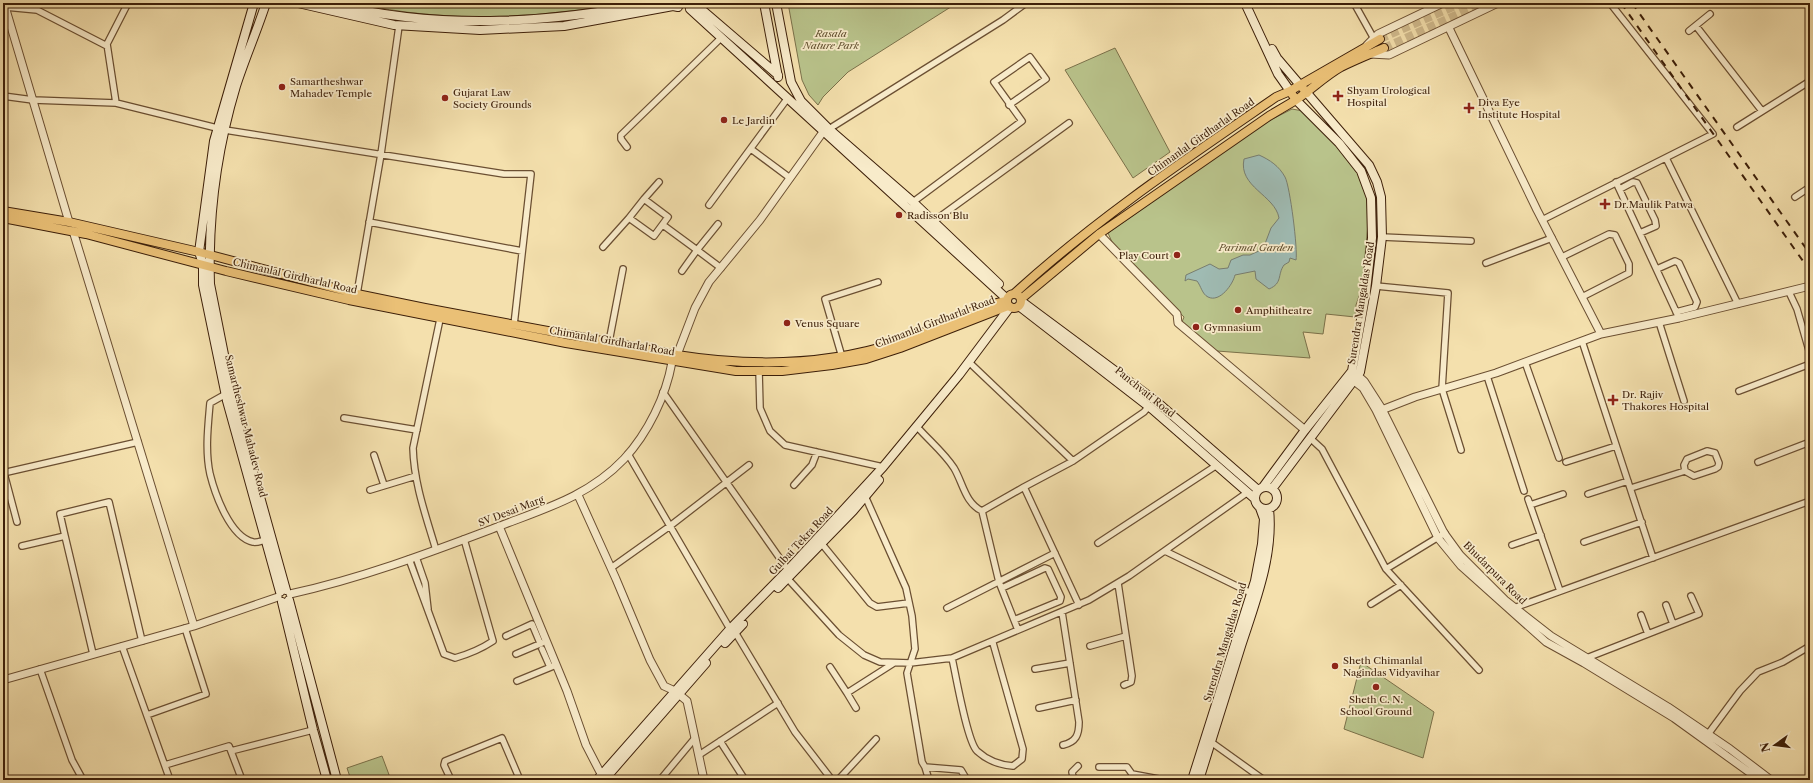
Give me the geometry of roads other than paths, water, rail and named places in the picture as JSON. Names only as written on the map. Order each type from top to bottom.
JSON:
[{"type":"main road","points":[[206,265],[211,255],[210,239],[221,129],[254,3]]},
{"type":"main road","points":[[206,265],[199,252],[214,141],[221,129],[266,3]]},
{"type":"main road","points":[[298,3],[399,26],[480,30],[550,27],[677,5],[685,10],[693,5]]},
{"type":"main road","points":[[329,3],[394,16],[480,23],[562,18],[651,3]]},
{"type":"main road","points":[[764,3],[781,90]]},
{"type":"main road","points":[[776,3],[791,82],[801,101],[826,130],[1013,301]]},
{"type":"main road","points":[[1245,3],[1278,74],[1296,100]]},
{"type":"main road","points":[[1250,3],[1277,58],[1307,93],[1341,68],[1384,48]]},
{"type":"main road","points":[[693,5],[778,75]]},
{"type":"main road","points":[[693,5],[721,38],[781,90],[787,99],[913,202],[934,221],[1013,301]]},
{"type":"main road","points":[[1300,85],[1377,38]]},
{"type":"main road","name":"Chimanlal Girdharlal Road","points":[[199,252],[357,294],[610,342],[674,359],[763,364],[805,363],[842,357],[898,342],[978,309],[1013,301],[1109,214],[1276,97],[1300,85]]},
{"type":"main road","name":"Chimanlal Girdharlal Road","points":[[3,218],[73,231],[349,300],[440,319],[736,371],[804,369],[866,359],[900,348],[1013,301],[1099,234],[1269,116],[1307,93]]},
{"type":"main road","name":"Surendra Mangaldas Road","points":[[1272,489],[1363,363],[1376,286],[1382,237],[1381,197],[1377,182],[1369,165],[1307,93]]},
{"type":"main road","name":"Surendra Mangaldas Road","points":[[1261,488],[1305,430],[1353,376],[1366,291],[1372,238],[1370,193],[1361,172],[1339,143],[1296,100]]},
{"type":"main road","points":[[3,211],[69,222],[199,252]]},
{"type":"main road","name":"Samartheshwar Mahadev Road","points":[[206,265],[203,285],[226,394],[265,540],[284,596]]},
{"type":"main road","name":"Samartheshwar Mahadev Road","points":[[206,265],[233,400],[284,596]]},
{"type":"main road","name":"Gulbai Tekra Road","points":[[788,574],[822,544],[865,496],[920,430],[991,339],[1013,301]]},
{"type":"main road","name":"Gulbai Tekra Road","points":[[601,778],[733,631],[788,574],[883,467],[959,375],[1013,301]]},
{"type":"main road","name":"Panchvati Road","points":[[1013,301],[1149,406],[1254,498]]},
{"type":"main road","name":"Panchvati Road","points":[[1013,301],[1157,402],[1261,488]]},
{"type":"main road","points":[[1261,488],[1272,489],[1276,495],[1276,504],[1269,509],[1260,508],[1256,504],[1254,498],[1261,488]]},
{"type":"main road","name":"Surendra Mangaldas Road","points":[[1192,780],[1251,593],[1262,544],[1264,519],[1260,508]]},
{"type":"main road","name":"Surendra Mangaldas Road","points":[[1199,780],[1261,582],[1268,545],[1270,520],[1269,509]]},
{"type":"main road","points":[[284,596],[313,730],[327,780]]},
{"type":"main road","points":[[284,596],[337,780]]},
{"type":"street","points":[[116,103],[107,46],[128,3]]},
{"type":"street","points":[[826,130],[1002,20],[1026,3]]},
{"type":"street","points":[[1354,3],[1377,38],[1441,3]]},
{"type":"street","points":[[1370,54],[1389,55],[1449,28],[1498,3]]},
{"type":"street","points":[[1542,220],[1713,134],[1610,3]]},
{"type":"street","points":[[69,222],[5,9],[37,10],[107,46]]},
{"type":"street","points":[[1689,31],[1710,14]]},
{"type":"street","points":[[357,294],[381,154],[399,26]]},
{"type":"street","points":[[1696,26],[1762,111]]},
{"type":"street","points":[[1449,28],[1542,220],[1601,334]]},
{"type":"street","points":[[627,147],[621,139],[621,135],[721,38]]},
{"type":"street","points":[[913,202],[1022,121],[1009,105],[994,82],[1030,57],[1046,79],[1009,105]]},
{"type":"street","points":[[1737,127],[1810,82]]},
{"type":"street","points":[[3,96],[33,100],[116,103],[221,129],[504,174],[531,174],[514,325]]},
{"type":"street","points":[[710,205],[787,99]]},
{"type":"street","points":[[934,221],[1069,123]]},
{"type":"street","name":"SV Desai Marg","points":[[3,680],[194,626],[284,596],[329,585],[436,550],[578,495],[609,472],[638,442],[650,422],[669,378],[674,359],[695,308],[709,282],[760,220],[826,130]]},
{"type":"street","points":[[751,149],[790,178]]},
{"type":"street","points":[[1666,158],[1738,304]]},
{"type":"street","points":[[604,247],[659,182]]},
{"type":"street","points":[[1616,182],[1678,315]]},
{"type":"street","points":[[1620,189],[1633,182],[1637,183],[1656,220],[1656,226],[1640,233]]},
{"type":"street","points":[[1795,197],[1810,187]]},
{"type":"street","points":[[629,218],[654,236],[663,225],[668,217],[644,199]]},
{"type":"street","points":[[369,222],[522,251]]},
{"type":"street","points":[[682,271],[718,224]]},
{"type":"street","points":[[663,225],[722,268]]},
{"type":"street","points":[[73,231],[194,626]]},
{"type":"street","points":[[1099,234],[1177,314],[1178,323],[1305,430]]},
{"type":"street","points":[[1562,257],[1609,234],[1615,235],[1629,264],[1629,273],[1582,297]]},
{"type":"street","points":[[1382,237],[1471,241]]},
{"type":"street","points":[[1486,263],[1552,238]]},
{"type":"street","points":[[1379,410],[1487,376],[1601,334],[1659,322],[1678,315],[1695,306],[1697,302],[1679,262],[1675,261],[1657,269]]},
{"type":"street","points":[[610,342],[623,269]]},
{"type":"street","points":[[842,357],[825,299],[878,282]]},
{"type":"street","points":[[1376,286],[1448,292],[1442,389],[1461,450]]},
{"type":"street","points":[[1678,315],[1738,304],[1810,286]]},
{"type":"street","points":[[1789,292],[1797,309],[1810,354]]},
{"type":"street","points":[[436,550],[420,500],[413,448],[440,319]]},
{"type":"street","points":[[1659,322],[1684,401]]},
{"type":"street","points":[[1582,341],[1653,558]]},
{"type":"street","points":[[1525,362],[1559,458]]},
{"type":"street","points":[[1739,391],[1810,364]]},
{"type":"street","points":[[972,365],[1073,461]]},
{"type":"street","points":[[759,371],[760,408],[770,431],[785,445],[883,467]]},
{"type":"street","name":"Bhudarpura Road","points":[[1353,376],[1364,381],[1445,534],[1460,555],[1511,609]]},
{"type":"street","points":[[1487,376],[1524,491]]},
{"type":"street","points":[[663,392],[788,574],[839,635],[864,655],[880,662],[910,663],[952,658],[992,643],[1018,630],[1079,605],[1118,583],[1248,492]]},
{"type":"street","points":[[226,394],[210,403],[207,436],[210,473],[219,501],[232,526],[238,533],[253,542],[265,540]]},
{"type":"street","points":[[982,511],[1073,461],[1144,412],[1149,406]]},
{"type":"street","name":"Bhudarpura Road","points":[[1379,410],[1438,538],[1461,566],[1511,609],[1584,659],[1641,694],[1770,780]]},
{"type":"street","points":[[344,418],[417,430]]},
{"type":"street","points":[[920,430],[954,467],[974,508],[982,511]]},
{"type":"street","points":[[1310,438],[1322,449],[1386,569],[1479,670]]},
{"type":"street","points":[[17,522],[3,473],[138,442]]},
{"type":"street","points":[[1758,462],[1810,442]]},
{"type":"street","points":[[1566,462],[1616,446]]},
{"type":"street","points":[[794,485],[812,464],[817,452]]},
{"type":"street","points":[[1631,488],[1685,471],[1694,476],[1715,469],[1718,467],[1719,463],[1715,453],[1707,452],[1687,459],[1684,465],[1685,471]]},
{"type":"street","points":[[628,454],[795,732],[832,780]]},
{"type":"street","points":[[374,455],[384,485]]},
{"type":"street","points":[[611,568],[670,526],[749,465]]},
{"type":"street","points":[[1098,543],[1217,465]]},
{"type":"street","points":[[370,490],[416,476]]},
{"type":"street","points":[[1588,494],[1628,481]]},
{"type":"street","points":[[1024,487],[1079,605]]},
{"type":"street","points":[[1560,591],[1529,502],[1563,494]]},
{"type":"street","points":[[578,495],[650,660],[664,686],[677,693],[687,701],[704,780]]},
{"type":"street","points":[[865,496],[906,588],[915,649],[907,673],[922,762],[929,780]]},
{"type":"street","points":[[1511,609],[1810,501]]},
{"type":"street","points":[[93,654],[60,514],[109,502],[142,641]]},
{"type":"street","points":[[982,511],[999,582],[1018,630]]},
{"type":"street","points":[[1584,542],[1642,522]]},
{"type":"street","points":[[499,526],[543,644],[601,778]]},
{"type":"street","points":[[1386,569],[1445,534]]},
{"type":"street","points":[[1512,545],[1541,535]]},
{"type":"street","points":[[22,546],[65,536]]},
{"type":"street","points":[[409,559],[444,654],[455,658],[482,648],[493,641],[464,539]]},
{"type":"street","points":[[822,544],[870,603],[877,608],[909,604]]},
{"type":"street","points":[[1165,551],[1251,593]]},
{"type":"street","points":[[947,608],[1054,553]]},
{"type":"street","points":[[416,557],[425,583],[428,613]]},
{"type":"street","points":[[1002,588],[1045,568],[1048,570],[1061,597],[1060,601],[1014,620]]},
{"type":"street","points":[[1118,583],[1132,676],[1131,682],[1124,685]]},
{"type":"street","points":[[1371,604],[1400,585]]},
{"type":"street","points":[[1584,659],[1699,614],[1691,596]]},
{"type":"street","points":[[1666,605],[1673,624]]},
{"type":"street","points":[[1062,612],[1076,700],[1079,732],[1071,743],[1063,745]]},
{"type":"street","points":[[1641,615],[1648,634]]},
{"type":"street","points":[[506,636],[535,623]]},
{"type":"street","points":[[147,715],[206,694],[185,628]]},
{"type":"street","points":[[1090,646],[1126,636]]},
{"type":"street","points":[[952,658],[970,736],[976,750],[1000,765],[1013,766],[1022,759],[1023,749],[992,643]]},
{"type":"street","points":[[516,654],[543,644]]},
{"type":"street","points":[[122,646],[170,780]]},
{"type":"street","points":[[1706,737],[1740,691],[1758,672],[1783,662],[1810,646]]},
{"type":"street","points":[[847,693],[894,662]]},
{"type":"street","points":[[1036,669],[1070,663]]},
{"type":"street","points":[[517,681],[553,666]]},
{"type":"street","points":[[830,667],[856,708]]},
{"type":"street","points":[[40,669],[72,760],[83,780]]},
{"type":"street","points":[[1039,708],[1076,700]]},
{"type":"street","points":[[699,755],[778,703]]},
{"type":"street","points":[[231,751],[313,730]]},
{"type":"street","name":"Bhudarpura Road","points":[[1706,737],[1760,780]]},
{"type":"street","points":[[451,780],[444,765],[445,761],[502,738],[520,780]]},
{"type":"street","points":[[660,780],[695,738]]},
{"type":"street","points":[[838,780],[876,739]]},
{"type":"street","points":[[720,741],[744,780]]},
{"type":"street","points":[[1211,742],[1264,780]]},
{"type":"street","points":[[165,765],[229,746],[242,780]]},
{"type":"street","points":[[1077,780],[1073,777],[1072,772],[1078,766]]},
{"type":"street","points":[[925,767],[961,770],[967,780]]},
{"type":"street","points":[[1099,767],[1127,767],[1132,774],[1164,780]]},
{"type":"water","points":[[1259,155],[1274,164],[1285,177],[1293,218],[1296,260],[1290,258],[1289,262],[1284,265],[1276,284],[1269,289],[1256,279],[1255,271],[1235,275],[1232,283],[1225,292],[1217,297],[1208,297],[1203,292],[1197,281],[1188,279],[1185,281],[1186,275],[1210,264],[1219,269],[1228,268],[1231,260],[1243,255],[1250,255],[1263,249],[1271,228],[1279,218],[1271,203],[1251,184],[1246,177],[1244,159]]},
{"type":"tunnel","points":[[1380,39],[1462,3]]},
{"type":"tunnel","points":[[1384,48],[1482,3]]},
{"type":"railway","points":[[1621,3],[1810,271]]},
{"type":"railway","points":[[1632,3],[1810,254]]},
{"type":"place","name":"Samartheshwar Mahadev Temple","points":[[282,87]]},
{"type":"place","name":"Shyam Urological Hospital","points":[[1338,96]]},
{"type":"place","name":"Gujarat Law Society Grounds","points":[[445,98]]},
{"type":"place","name":"Diva Eye Institute Hospital","points":[[1469,108]]},
{"type":"place","name":"Le Jardin","points":[[724,120]]},
{"type":"place","name":"Dr.Maulik Patwa","points":[[1605,204]]},
{"type":"place","name":"Radisson Blu","points":[[899,215]]},
{"type":"place","name":"Play Court","points":[[1177,255]]},
{"type":"place","name":"Amphitheatre","points":[[1238,310]]},
{"type":"place","name":"Venus Square","points":[[787,323]]},
{"type":"place","name":"Gymnasium","points":[[1196,327]]},
{"type":"place","name":"Dr. Rajiv Thakores Hospital","points":[[1613,400]]},
{"type":"place","name":"Sheth Chimanlal Nagindas Vidyavihar","points":[[1335,666]]},
{"type":"place","name":"Sheth C. N. School Ground","points":[[1376,687]]},
{"type":"park label","name":"Rasala Nature Park","points":[[831,38]]},
{"type":"park label","name":"Parimal Garden","points":[[1256,247]]}]
